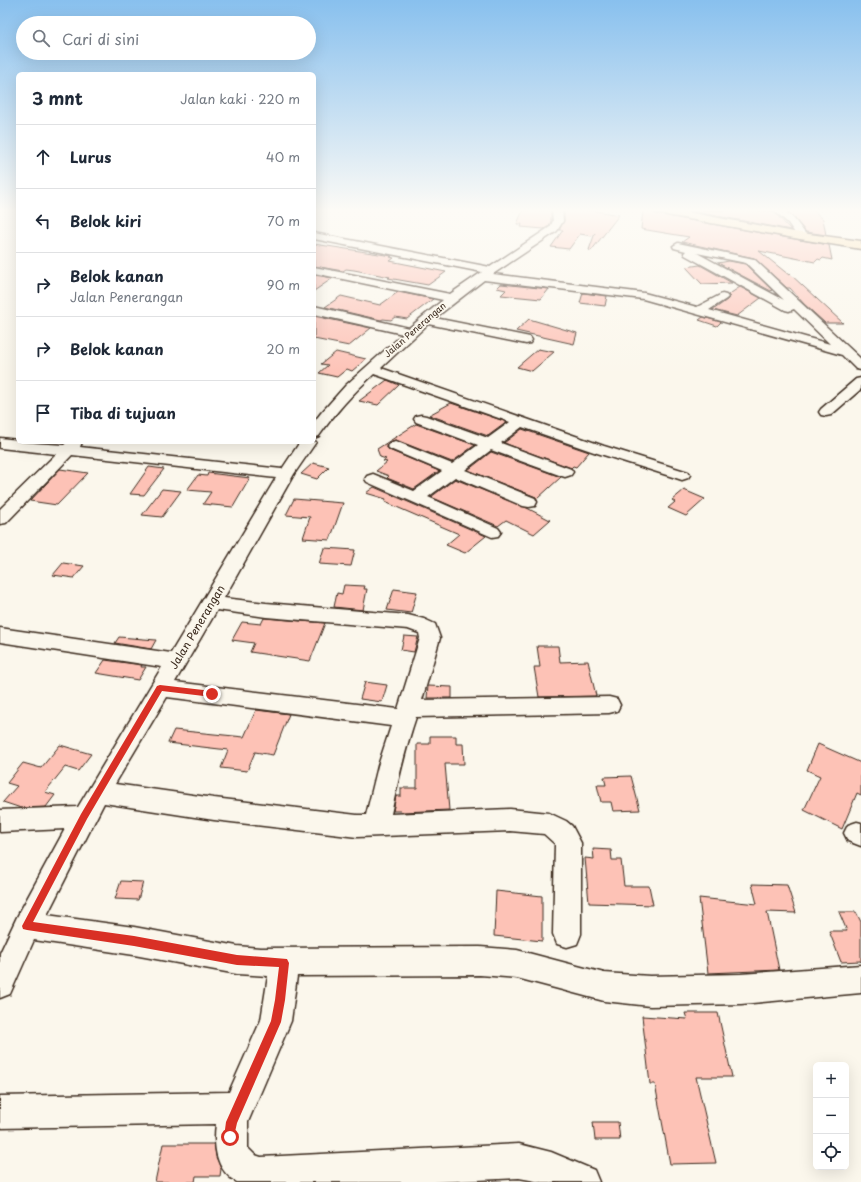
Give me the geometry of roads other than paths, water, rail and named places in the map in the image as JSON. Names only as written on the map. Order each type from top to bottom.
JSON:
[{"type":"street","points":[[449,265],[485,273],[644,296],[845,352]]},
{"type":"street","name":"Jalan Penerangan","points":[[316,430],[335,405],[424,320],[497,265]]},
{"type":"street","points":[[709,265],[805,314]]},
{"type":"street","points":[[754,265],[861,366]]},
{"type":"street","points":[[316,270],[452,298]]},
{"type":"street","points":[[699,311],[722,297]]},
{"type":"street","points":[[316,310],[411,332]]},
{"type":"street","points":[[424,320],[526,340]]},
{"type":"street","points":[[372,369],[599,449],[682,475]]},
{"type":"street","points":[[826,412],[861,382]]},
{"type":"street","points":[[421,419],[488,445],[565,472]]},
{"type":"street","points":[[416,498],[521,421]]},
{"type":"street","points":[[0,443],[16,444]]},
{"type":"street","points":[[24,444],[73,446],[286,474]]},
{"type":"street","name":"Jalan Penerangan","points":[[0,984],[27,926],[98,792],[212,603],[286,474],[307,444]]},
{"type":"street","points":[[0,519],[73,446]]},
{"type":"street","points":[[395,446],[529,502]]},
{"type":"street","points":[[373,479],[492,532]]},
{"type":"street","points":[[212,603],[266,610],[408,622],[428,629],[430,638],[389,768],[376,826]]},
{"type":"street","points":[[0,635],[177,662]]},
{"type":"street","points":[[160,688],[407,714],[609,705]]},
{"type":"street","points":[[98,792],[335,824],[376,826],[510,820],[549,824],[563,834],[568,843],[567,934]]},
{"type":"street","points":[[0,821],[84,817]]},
{"type":"street","points":[[27,926],[134,941],[237,960],[284,963],[442,960],[517,964],[604,987],[626,990],[650,991],[741,989],[861,979]]},
{"type":"street","points":[[284,963],[276,1022],[232,1122],[230,1147],[234,1158],[240,1165],[250,1172],[261,1174],[519,1161],[532,1162],[548,1166],[582,1182]]},
{"type":"street","points":[[0,1112],[238,1108]]}]
